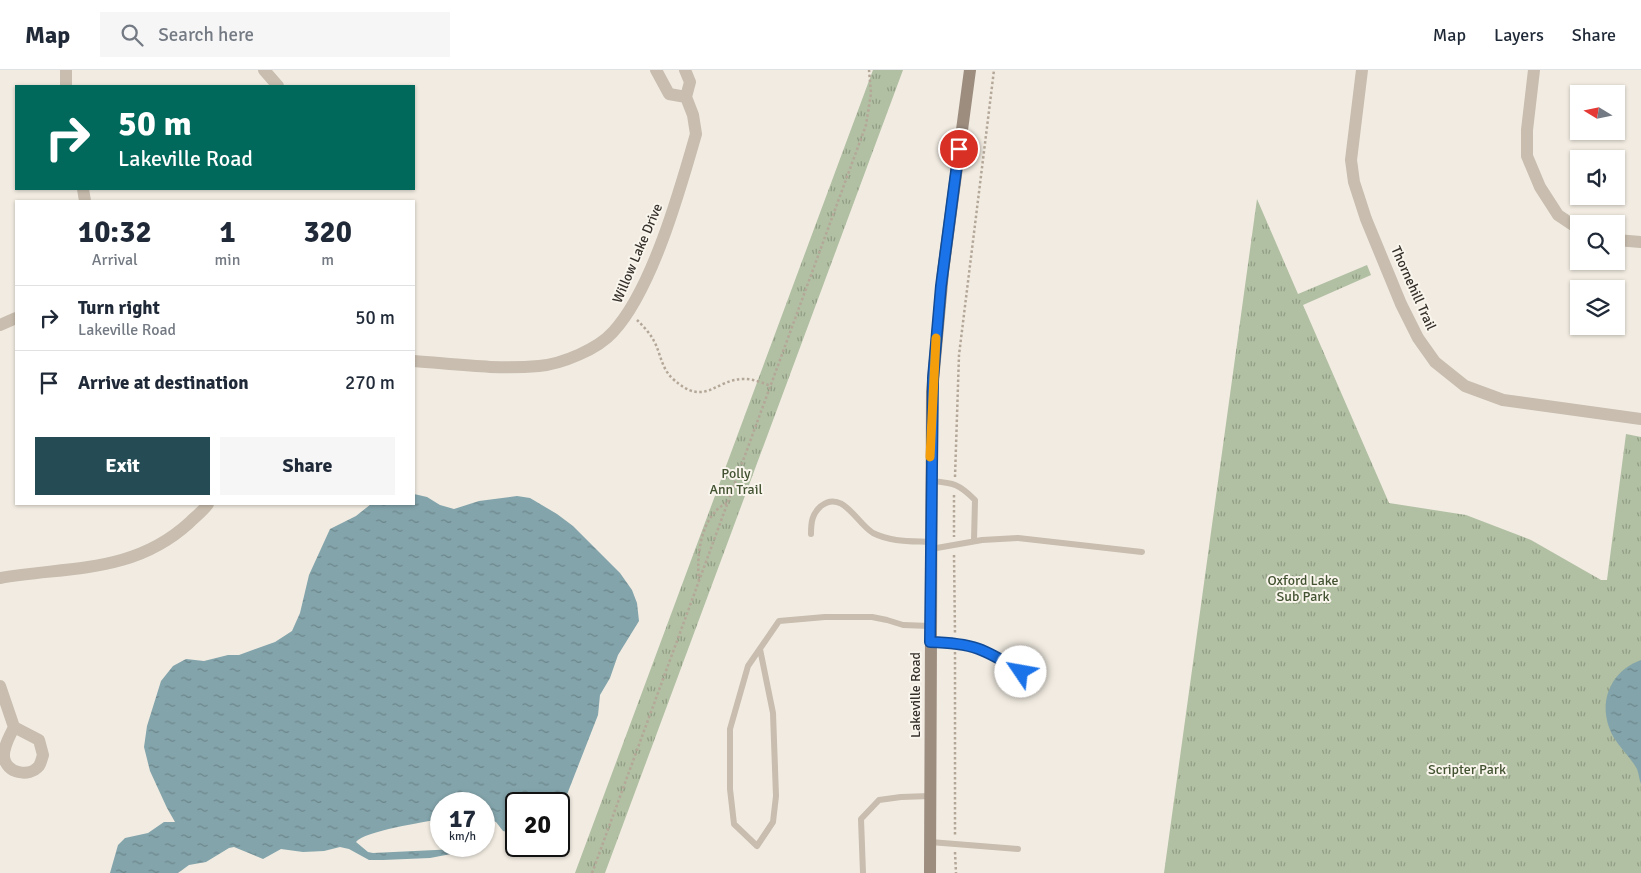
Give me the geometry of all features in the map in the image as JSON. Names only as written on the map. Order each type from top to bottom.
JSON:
[{"type":"main road","name":"Lakeville Road","points":[[930,873],[930,481],[932,402],[938,318],[970,70]]},
{"type":"street","points":[[66,70],[66,85]]},
{"type":"street","points":[[264,70],[277,85]]},
{"type":"street","points":[[656,70],[670,94],[686,97]]},
{"type":"street","name":"Willow Lake Drive","points":[[415,361],[498,367],[549,364],[568,360],[612,334],[634,305],[659,246],[696,134],[693,115],[686,97],[690,82],[685,70]]},
{"type":"street","name":"Thornehill Trail","points":[[1362,70],[1350,160],[1354,182],[1366,219],[1401,304],[1418,338],[1435,362],[1465,386],[1503,400],[1641,419]]},
{"type":"street","points":[[1534,70],[1528,121],[1527,156],[1540,187],[1558,214],[1570,223]]},
{"type":"street","points":[[1625,241],[1641,242]]},
{"type":"street","points":[[0,325],[15,318]]},
{"type":"street","points":[[0,578],[32,572],[96,567],[124,561],[151,550],[178,532],[207,505]]},
{"type":"street","points":[[0,686],[14,727]]},
{"type":"lane","points":[[930,481],[954,483],[975,500],[974,541]]},
{"type":"lane","points":[[812,534],[812,517],[825,503],[840,502],[851,510],[864,526],[874,533],[896,541],[930,545],[954,545],[974,541],[1018,538],[1142,552]]},
{"type":"lane","points":[[760,649],[773,714],[776,796],[773,822],[757,846],[734,824],[730,789],[730,730],[748,666],[779,621],[825,617],[872,618],[902,625],[930,626]]},
{"type":"lane","points":[[930,642],[955,643],[986,650],[1021,672]]},
{"type":"lane","points":[[863,873],[861,819],[879,800],[930,796]]},
{"type":"lane","points":[[930,842],[1018,849]]},
{"type":"path","points":[[592,873],[866,125],[871,93],[869,70]]},
{"type":"path","points":[[956,873],[954,483],[959,356],[994,70]]},
{"type":"path","points":[[628,313],[645,328],[655,342],[665,370],[679,384],[699,392],[708,392],[727,383],[744,379],[771,386]]},
{"type":"path","points":[[699,582],[698,553],[706,527],[717,508],[729,502]]},
{"type":"green space","name":"Polly Ann Trail","points":[[873,70],[903,70],[605,873],[575,873]]},
{"type":"green space","points":[[1257,199],[1298,294],[1367,265],[1371,275],[1303,305],[1389,503],[1466,515],[1531,540],[1601,580],[1607,580],[1626,434],[1641,437],[1641,873],[1164,873]]},
{"type":"water","points":[[415,494],[427,497],[440,505],[454,509],[479,501],[517,496],[530,498],[557,514],[573,526],[620,573],[632,590],[637,603],[639,621],[618,655],[610,678],[600,695],[598,715],[568,792],[505,792],[505,831],[495,822],[495,792],[430,792],[430,821],[370,834],[356,842],[368,852],[373,853],[430,850],[430,857],[435,857],[430,858],[369,860],[349,849],[340,847],[324,851],[303,852],[281,849],[263,859],[234,847],[206,862],[189,865],[178,873],[110,873],[118,845],[125,838],[148,833],[164,822],[175,822],[150,771],[144,747],[147,726],[161,681],[173,666],[186,659],[204,661],[228,655],[239,655],[275,642],[292,631],[300,613],[309,575],[330,529],[356,516],[370,505],[415,505]]},
{"type":"water","points":[[1641,660],[1641,784],[1637,769],[1614,738],[1606,714],[1606,703],[1608,692],[1620,673]]},
{"type":"slow traffic","points":[[930,457],[936,338]]},
{"type":"route","points":[[959,149],[941,286],[933,378],[930,481],[930,642],[955,643],[986,650],[1021,672]]},
{"type":"park label","name":"Oxford Lake Sub Park","points":[[1303,588]]},
{"type":"park label","name":"Scripter Park","points":[[1467,769]]}]
